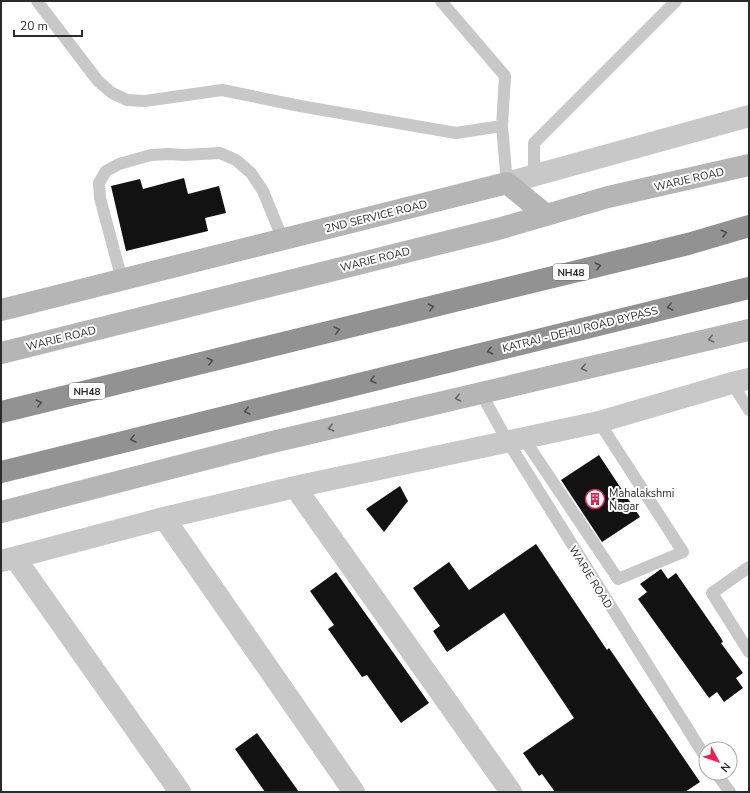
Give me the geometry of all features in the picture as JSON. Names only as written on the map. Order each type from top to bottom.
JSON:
[{"type":"highway","name":"NH48","points":[[1,412],[688,244],[749,226]]},
{"type":"highway","name":"KATRAJ - DEHU ROAD BYPASS","points":[[1,472],[749,288]]},
{"type":"street","name":"2ND SERVICE ROAD","points":[[1,310],[507,184],[749,116]]},
{"type":"street","name":"WARJE ROAD","points":[[1,353],[490,230],[608,197],[749,165]]},
{"type":"street","points":[[507,184],[546,215]]},
{"type":"street","points":[[1,512],[264,444],[749,330]]},
{"type":"street","points":[[180,792],[8,560],[164,518],[295,487],[516,441],[599,422],[740,381]]},
{"type":"street","points":[[295,487],[511,792]]},
{"type":"street","points":[[164,518],[354,792]]},
{"type":"lane","points":[[441,1],[505,76],[502,126],[507,184]]},
{"type":"lane","points":[[534,176],[534,143],[676,1]]},
{"type":"lane","points":[[43,3],[98,81],[112,94],[127,100],[145,101],[222,90],[300,106],[456,133],[502,126]]},
{"type":"lane","points":[[122,280],[100,198],[99,182],[106,171],[119,164],[151,155],[184,155],[220,152],[236,160],[251,173],[263,192],[283,240]]},
{"type":"lane","points":[[740,381],[749,410]]},
{"type":"lane","name":"WARJE ROAD","points":[[481,392],[516,441],[698,745]]},
{"type":"lane","points":[[516,441],[618,579],[683,552],[599,422]]},
{"type":"lane","points":[[749,567],[712,593],[749,652]]},
{"type":"lane","points":[[722,781],[730,792]]},
{"type":"building","points":[[184,178],[188,194],[219,186],[226,213],[205,218],[208,231],[126,251],[111,186],[140,179],[143,189]]},
{"type":"building","name":"Mahalakshmi Nagar","points":[[599,455],[640,517],[602,542],[561,480]]},
{"type":"building","points":[[400,486],[408,501],[384,532],[366,509]]},
{"type":"building","points":[[536,544],[607,650],[609,648],[700,782],[685,792],[555,792],[542,774],[539,776],[523,753],[574,718],[504,613],[447,652],[433,631],[440,626],[413,588],[449,562],[469,590]]},
{"type":"building","points":[[661,569],[668,579],[676,573],[721,638],[723,642],[721,643],[743,673],[736,678],[743,688],[724,702],[717,692],[709,698],[638,599],[647,592],[640,584]]},
{"type":"building","points":[[336,572],[429,703],[401,723],[367,675],[362,677],[328,629],[334,625],[310,591]]},
{"type":"building","points":[[257,733],[299,792],[265,792],[235,749]]},
{"type":"place","name":"Mahalakshmi Nagar","points":[[595,499]]}]
